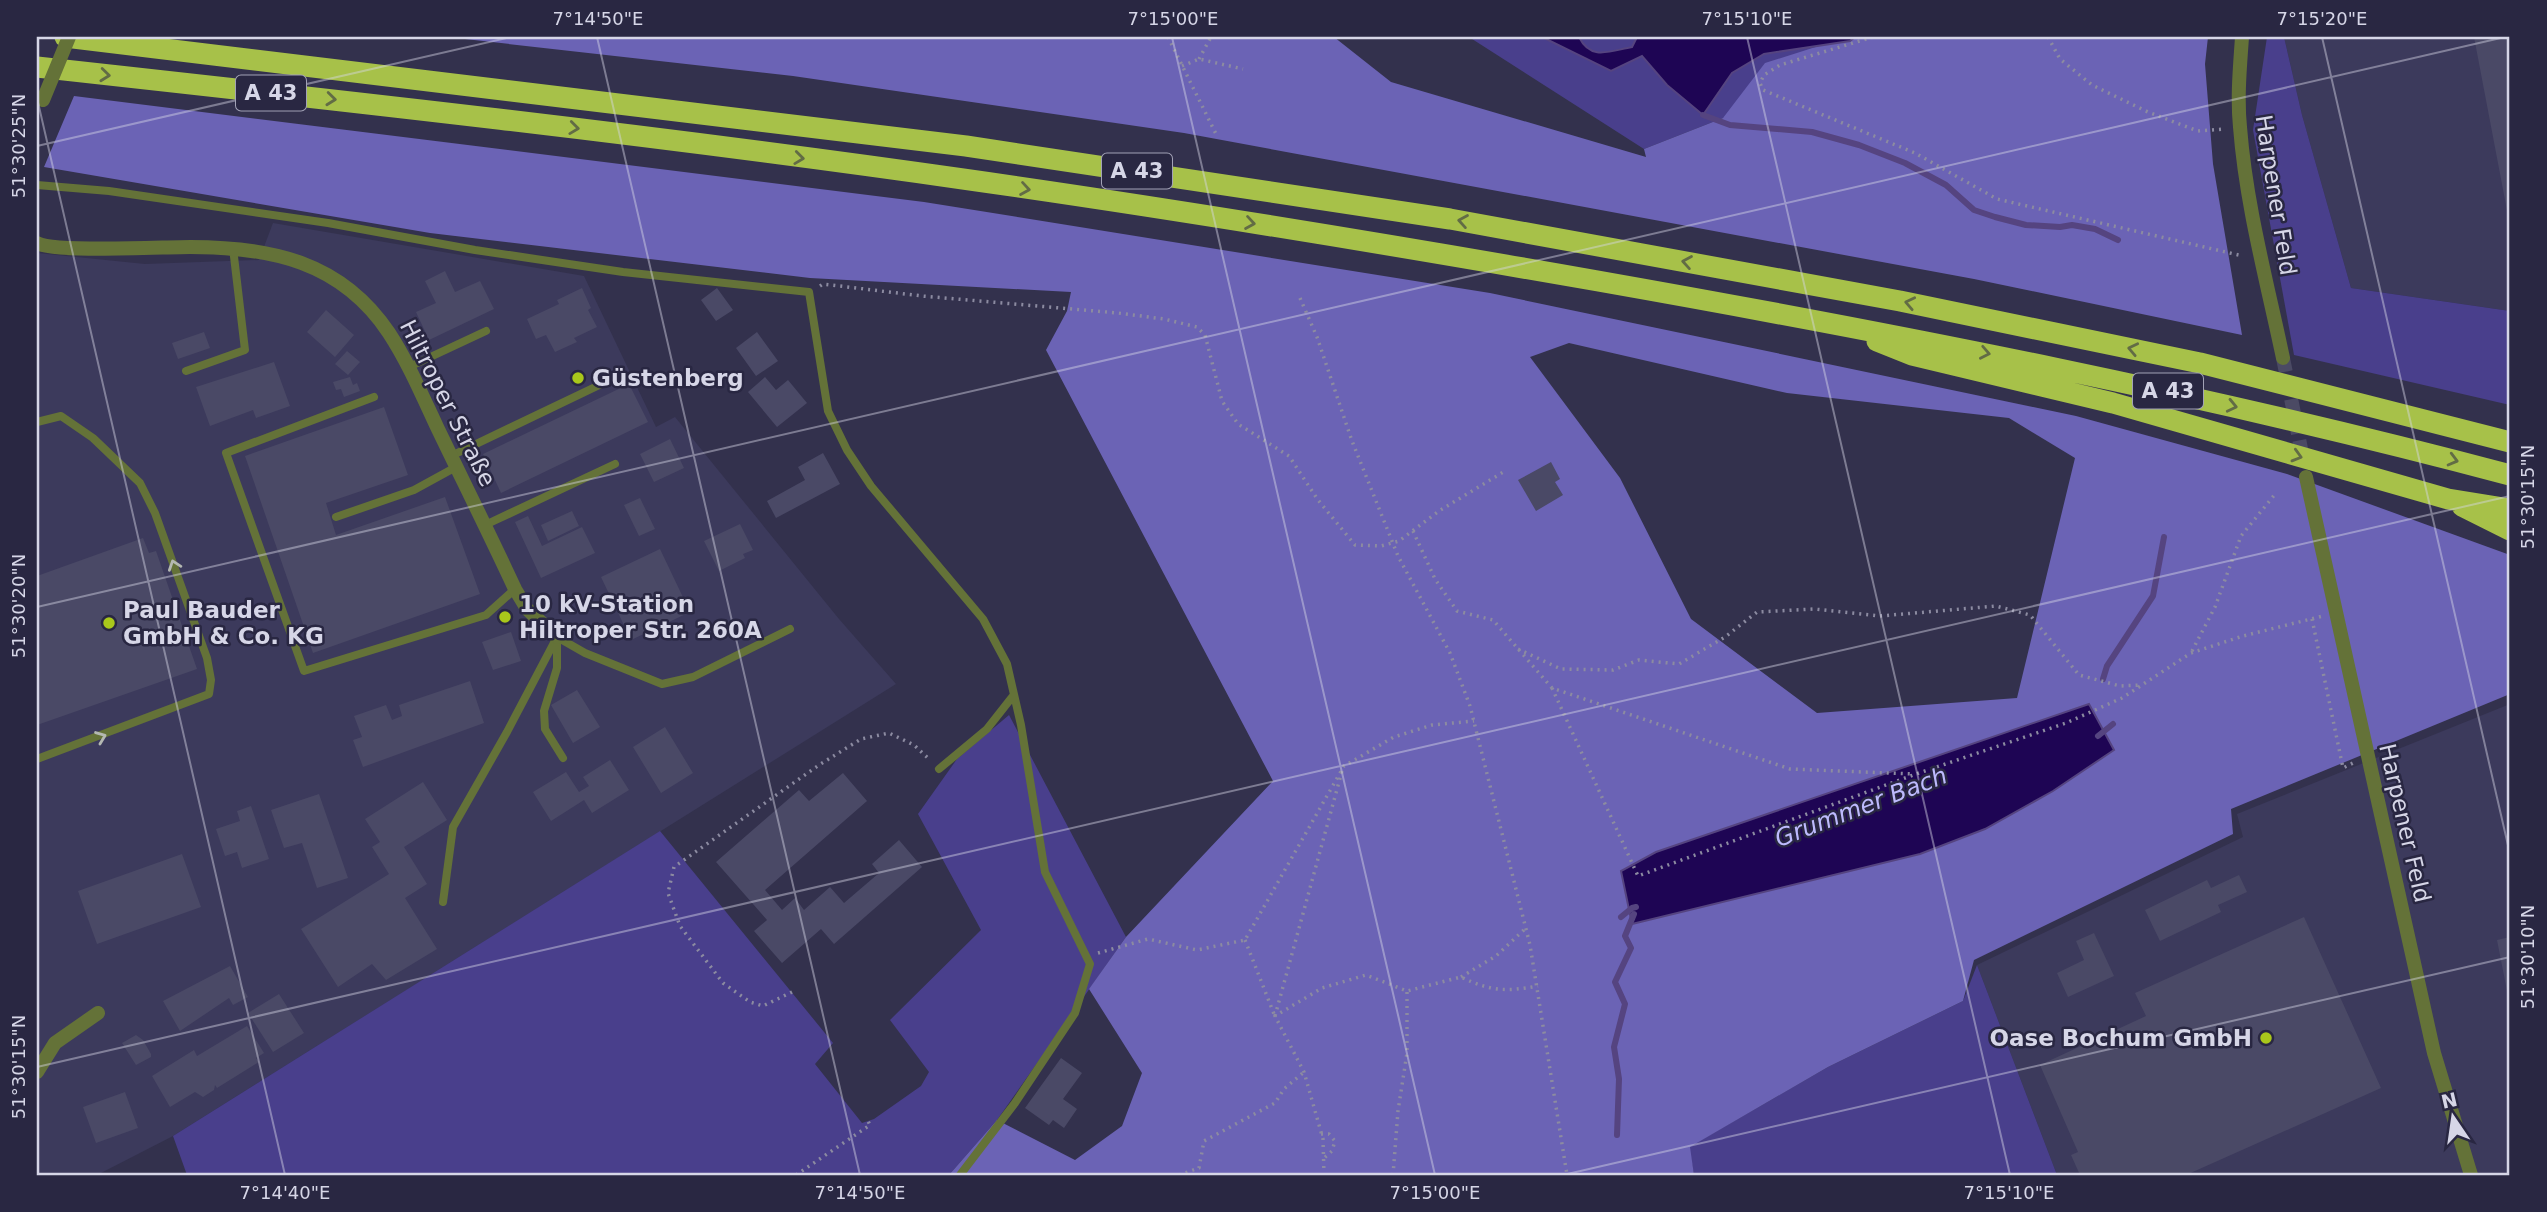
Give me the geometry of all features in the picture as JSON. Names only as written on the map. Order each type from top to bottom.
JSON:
[{"type":"highway","name":"A 43","points":[[67,37],[966,146],[1450,219],[1900,301],[2259,376],[2510,442]]},
{"type":"highway","name":"A 43","points":[[37,67],[506,120],[962,179],[1398,246],[1822,320],[2127,382],[2510,475]]},
{"type":"highway","points":[[1822,320],[1912,355],[2113,403],[2448,499],[2510,509]]},
{"type":"highway","points":[[2259,376],[2306,377],[2510,427]]},
{"type":"highway","points":[[2448,499],[2510,530]]},
{"type":"street","points":[[43,100],[67,37]]},
{"type":"street","name":"Harpener Feld","points":[[2242,37],[2238,84],[2240,128],[2283,358]]},
{"type":"street","name":"Hiltroper Straße","points":[[37,243],[42,246],[73,248],[233,247],[295,260],[326,273],[348,288],[379,319],[409,367],[515,589],[527,609],[557,637]]},
{"type":"street","name":"Harpener Feld","points":[[2306,477],[2434,1053],[2472,1175]]},
{"type":"street","points":[[37,1072],[55,1043],[98,1013]]},
{"type":"lane","points":[[37,185],[109,191],[328,223],[475,250],[623,272],[809,292],[828,411],[847,450],[871,486],[983,619],[1007,664],[1021,725],[1045,872],[1090,964],[1075,1013],[1015,1104],[960,1175]]},
{"type":"lane","points":[[186,371],[245,350],[233,247]]},
{"type":"lane","points":[[409,367],[486,331]]},
{"type":"lane","points":[[336,517],[414,490],[454,461],[614,378]]},
{"type":"lane","points":[[374,397],[226,453],[304,671],[486,615],[515,589]]},
{"type":"lane","points":[[37,422],[61,416],[93,438],[140,483],[171,555],[207,658],[211,680],[209,694],[37,759]]},
{"type":"lane","points":[[485,525],[615,464]]},
{"type":"lane","points":[[557,637],[585,653],[662,684],[693,677],[790,629]]},
{"type":"lane","points":[[557,637],[557,668],[544,711],[545,729],[563,758]]},
{"type":"lane","points":[[443,902],[453,827],[557,637]]},
{"type":"lane","points":[[939,769],[987,729],[1013,696]]},
{"type":"path","points":[[1168,37],[1216,134]]},
{"type":"path","points":[[1199,59],[1211,37]]},
{"type":"path","points":[[1873,37],[1780,65],[1764,75],[1760,83],[1763,90],[1915,153],[1997,199],[2263,260]]},
{"type":"path","points":[[2048,37],[2060,59],[2092,85],[2148,112],[2198,131],[2240,128]]},
{"type":"path","points":[[1182,66],[1199,59],[1242,69]]},
{"type":"path","points":[[809,292],[823,284],[922,296],[1118,313],[1164,319],[1197,327],[1205,335],[1222,401],[1238,424],[1289,456],[1318,500],[1356,545],[1381,546],[1393,543],[1438,511],[1505,471]]},
{"type":"path","points":[[1300,298],[1317,337],[1352,442],[1393,543],[1450,653],[1474,721],[1538,986],[1567,1175]]},
{"type":"path","points":[[2191,653],[2216,607],[2241,536],[2276,494]]},
{"type":"path","points":[[1413,531],[1436,579],[1457,611],[1493,621],[1552,688],[1638,876],[1916,774],[2066,723],[2122,698],[2191,653],[2243,636],[2335,613]]},
{"type":"path","points":[[1518,649],[1561,669],[1613,670],[1639,660],[1679,664],[1725,636],[1757,612],[1814,609],[1880,616],[1996,606],[2029,615],[2079,674],[2120,686],[2143,685]]},
{"type":"path","points":[[2312,619],[2343,768],[2367,757]]},
{"type":"path","points":[[1552,688],[1790,769],[1916,774]]},
{"type":"path","points":[[1086,956],[1148,939],[1197,950],[1245,940],[1344,766],[1394,737],[1432,725],[1474,721]]},
{"type":"path","points":[[792,992],[763,1006],[750,1002],[723,983],[680,926],[668,893],[674,867],[819,765],[861,739],[889,733],[914,745],[939,769]]},
{"type":"path","points":[[1275,1016],[1344,766]]},
{"type":"path","points":[[1275,1016],[1322,988],[1366,975],[1407,991],[1461,977],[1496,956],[1526,928]]},
{"type":"path","points":[[1245,940],[1275,1016],[1304,1072],[1321,1134],[1324,1175]]},
{"type":"path","points":[[1461,977],[1485,988],[1511,991],[1538,986]]},
{"type":"path","points":[[1393,1175],[1398,1111],[1407,1053],[1407,991]]},
{"type":"path","points":[[1179,1175],[1199,1168],[1204,1142],[1275,1103],[1284,1089],[1304,1072]]},
{"type":"path","points":[[796,1175],[870,1125],[868,1121]]},
{"type":"path","points":[[1321,1134],[1329,1134],[1335,1141],[1332,1151],[1323,1159]]},
{"type":"shaded area","points":[[447,37],[1334,37],[1391,82],[1646,157],[1644,149],[1723,118],[1765,63],[1847,37],[2208,37],[2205,64],[2213,164],[2242,335],[1974,279],[1184,133],[793,76]]},
{"type":"shaded area","points":[[1469,37],[1873,37],[1723,118],[1644,149]]},
{"type":"shaded area","points":[[2267,37],[2284,37],[2302,115],[2351,288],[2510,311],[2510,405],[2294,355],[2253,130]]},
{"type":"shaded area","points":[[2284,37],[2510,37],[2510,311],[2351,288],[2302,115]]},
{"type":"shaded area","points":[[74,96],[924,202],[1490,293],[2076,416],[2287,474],[2510,555],[2510,694],[2231,809],[2233,834],[1974,960],[1963,1001],[1828,1067],[1690,1147],[1694,1175],[949,1175],[997,1120],[1075,1160],[1122,1126],[1142,1073],[1089,989],[1126,937],[1273,781],[1046,350],[1067,311],[1071,292],[810,278],[430,233],[44,167]],"holes":[[[1569,343],[1787,393],[2009,418],[2075,458],[2017,698],[1817,713],[1691,619],[1620,478],[1530,357]]]},
{"type":"shaded area","points":[[273,223],[584,276],[656,427],[675,417],[839,619],[896,684],[173,1136],[97,1175],[37,1175],[37,253],[145,264],[259,260]]},
{"type":"shaded area","points":[[2510,704],[2510,1175],[2057,1175],[1977,965],[2243,837],[2237,814]]},
{"type":"shaded area","points":[[1009,715],[1126,937],[997,1120],[949,1175],[187,1175],[173,1136],[660,831],[833,1043],[815,1064],[862,1123],[874,1119],[921,1086],[929,1072],[890,1020],[981,930],[918,814],[957,759]]},
{"type":"shaded area","points":[[1977,965],[2057,1175],[1694,1175],[1689,1147],[1828,1067],[1963,1001]]},
{"type":"water","points":[[1542,37],[1579,37],[1595,52],[1609,52],[1632,47],[1637,37],[1855,37],[1850,41],[1764,54],[1732,73],[1703,115],[1667,85],[1642,56],[1611,71]]},
{"type":"water","points":[[2089,704],[2114,750],[2053,791],[1985,829],[1920,854],[1632,924],[1621,871],[1656,852]]},
{"type":"building","points":[[2474,37],[2510,37],[2510,221],[2509,221]]},
{"type":"building","points":[[445,271],[455,292],[480,281],[494,309],[429,340],[416,312],[436,303],[425,281]]},
{"type":"building","points":[[582,288],[591,308],[588,310],[597,327],[574,338],[577,342],[555,352],[546,335],[536,339],[527,319],[559,304],[557,300]]},
{"type":"building","points":[[717,288],[733,310],[716,321],[701,300]]},
{"type":"building","points":[[326,310],[354,335],[335,357],[307,332]]},
{"type":"building","points":[[204,332],[210,348],[178,359],[172,343]]},
{"type":"building","points":[[757,332],[778,361],[756,376],[736,348]]},
{"type":"building","points":[[347,351],[360,362],[348,375],[335,364]]},
{"type":"building","points":[[274,362],[290,406],[256,418],[253,410],[210,426],[196,387]]},
{"type":"building","points":[[350,377],[353,385],[357,383],[360,391],[344,397],[341,389],[336,390],[333,382]]},
{"type":"building","points":[[765,377],[776,390],[788,380],[807,403],[777,427],[748,392]]},
{"type":"building","points":[[629,384],[648,422],[501,493],[483,454]]},
{"type":"building","points":[[384,407],[408,475],[326,503],[336,535],[445,497],[480,594],[313,653],[245,456]]},
{"type":"building","points":[[670,439],[684,468],[654,482],[640,454]]},
{"type":"building","points":[[823,453],[840,484],[776,518],[767,501],[805,480],[798,467]]},
{"type":"building","points":[[1551,462],[1560,479],[1555,482],[1563,495],[1536,511],[1518,480]]},
{"type":"building","points":[[640,498],[655,529],[639,536],[624,505]]},
{"type":"building","points":[[572,511],[579,526],[548,541],[541,525]]},
{"type":"building","points":[[528,516],[542,546],[582,527],[595,553],[541,578],[515,522]]},
{"type":"building","points":[[740,524],[753,550],[743,554],[745,558],[719,571],[704,541]]},
{"type":"building","name":"Paul Bauder GmbH & Co. KG","points":[[143,538],[149,553],[156,551],[197,669],[37,725],[37,576]]},
{"type":"building","points":[[660,549],[690,612],[631,640],[601,577]]},
{"type":"building","points":[[511,632],[521,661],[493,670],[482,642]]},
{"type":"building","points":[[470,681],[484,723],[363,767],[353,740],[362,737],[354,716],[386,705],[392,720],[402,716],[399,705]]},
{"type":"building","points":[[577,690],[600,727],[573,743],[551,705]]},
{"type":"building","points":[[665,727],[693,773],[661,793],[633,747]]},
{"type":"building","points":[[610,760],[629,790],[592,813],[584,800],[551,821],[533,792],[566,772],[579,792],[589,786],[583,777]]},
{"type":"building","points":[[843,773],[867,801],[765,890],[782,910],[795,898],[804,910],[830,887],[844,903],[879,873],[872,864],[899,840],[922,867],[834,944],[821,929],[782,963],[754,931],[767,920],[716,862],[799,790],[809,801]]},
{"type":"building","points":[[423,782],[447,820],[404,847],[427,884],[405,898],[437,949],[386,980],[372,964],[338,987],[301,929],[389,874],[372,847],[380,842],[365,819]]},
{"type":"building","points":[[319,794],[348,878],[317,888],[302,843],[284,848],[271,810]]},
{"type":"building","points":[[251,806],[269,859],[242,868],[237,852],[225,856],[216,829],[240,821],[237,811]]},
{"type":"building","points":[[182,854],[201,907],[97,944],[78,891]]},
{"type":"building","points":[[2239,875],[2247,892],[2218,905],[2221,912],[2160,941],[2145,910],[2207,880],[2211,888]]},
{"type":"building","points":[[2304,917],[2381,1088],[2186,1175],[2080,1175],[2071,1155],[2078,1152],[2040,1065],[2146,1016],[2135,993]]},
{"type":"building","points":[[2094,933],[2114,976],[2068,997],[2057,973],[2084,960],[2076,941]]},
{"type":"building","points":[[2510,937],[2510,1001],[2509,1001],[2497,940]]},
{"type":"building","points":[[230,966],[248,997],[233,1005],[229,998],[180,1031],[163,1001]]},
{"type":"building","points":[[279,994],[304,1033],[273,1052],[248,1013]]},
{"type":"building","points":[[247,1026],[264,1053],[256,1058],[259,1062],[217,1088],[215,1085],[214,1090],[203,1097],[195,1092],[170,1107],[152,1076],[194,1050],[197,1056]]},
{"type":"building","points":[[136,1035],[143,1040],[151,1057],[136,1065],[122,1043]]},
{"type":"building","points":[[1061,1058],[1082,1073],[1063,1099],[1077,1109],[1064,1128],[1053,1120],[1049,1125],[1025,1108]]},
{"type":"building","points":[[125,1092],[138,1128],[96,1143],[83,1107]]},
{"type":"waterway","name":"Grummer Bach","points":[[1703,115],[1730,125],[1812,132],[1859,145],[1905,163],[1946,185],[1974,210],[2026,225],[2072,225],[2095,229],[2118,240]]},
{"type":"waterway","name":"Grummer Bach","points":[[2103,679],[2107,666],[2153,596],[2164,537]]},
{"type":"waterway","name":"Grummer Bach","points":[[2098,736],[2113,724]]},
{"type":"waterway","name":"Grummer Bach","points":[[1621,917],[1636,907]]},
{"type":"waterway","points":[[1617,1135],[1619,1079],[1614,1047],[1625,1004],[1615,982],[1631,948],[1625,936],[1634,914]]},
{"type":"tunnel","points":[[2283,358],[2304,464]]},
{"type":"place","name":"Güstenberg","points":[[578,378]]},
{"type":"place","name":"10 kV-Station Hiltroper Str. 260A","points":[[505,617]]},
{"type":"place","name":"Paul Bauder GmbH & Co. KG","points":[[109,623]]},
{"type":"place","name":"Oase Bochum GmbH","points":[[2266,1038]]}]
